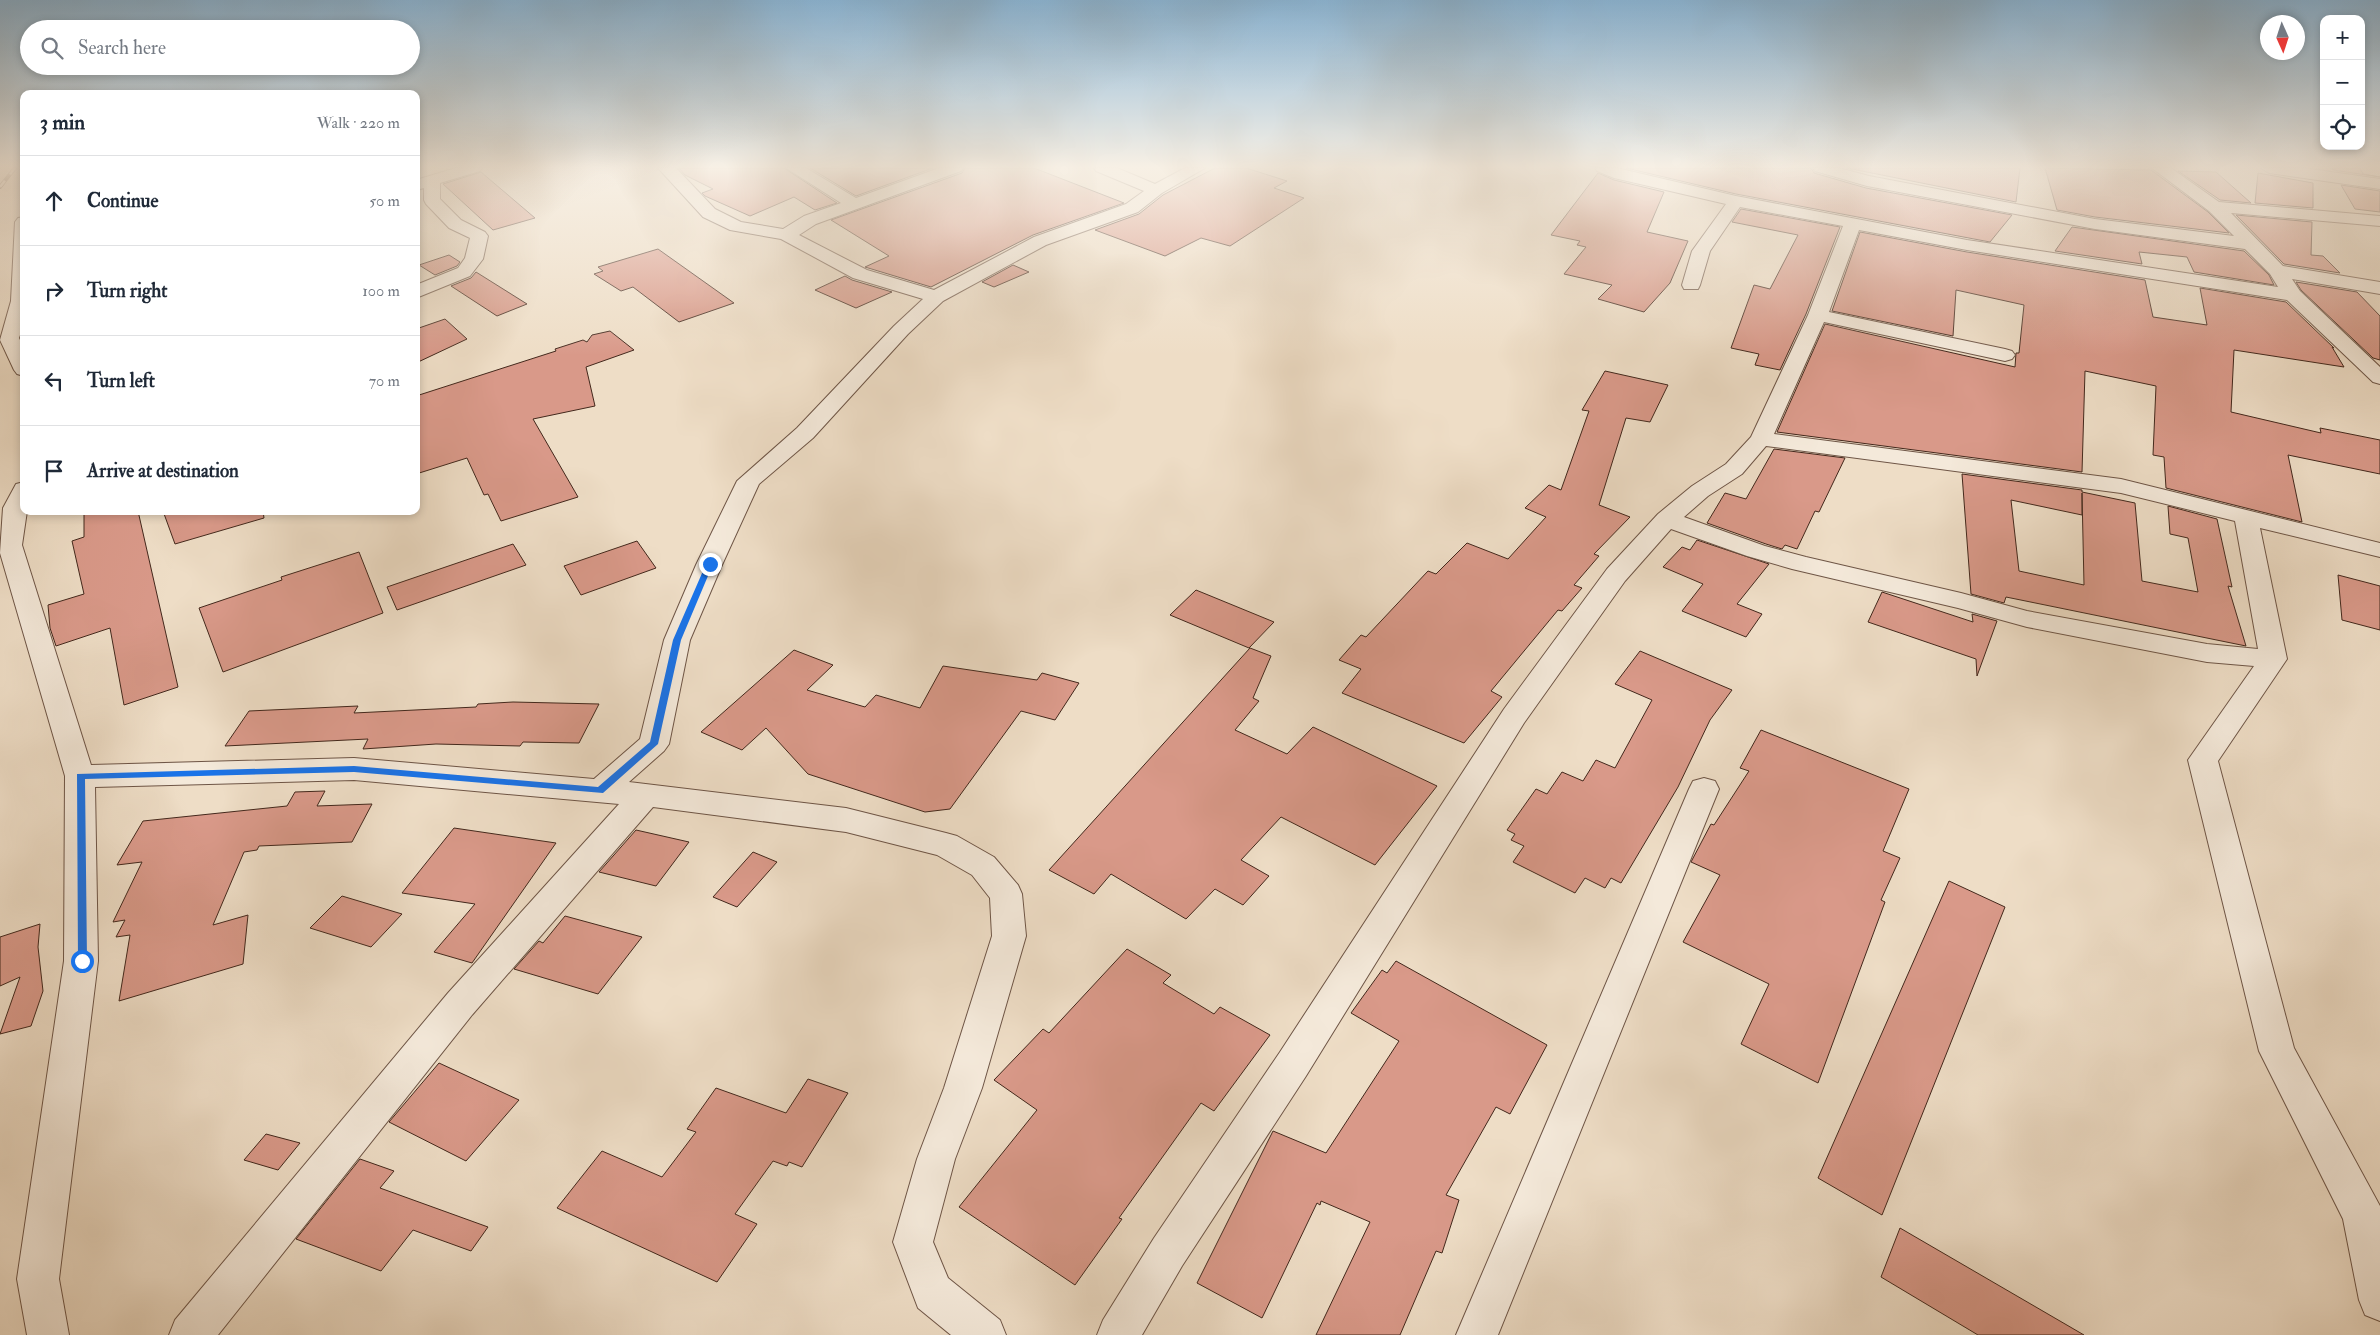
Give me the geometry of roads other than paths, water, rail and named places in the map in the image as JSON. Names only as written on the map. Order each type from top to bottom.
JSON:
[{"type":"street","points":[[420,290],[464,272],[474,259],[479,236],[468,230]]},
{"type":"street","points":[[760,230],[786,235],[860,274],[936,297]]},
{"type":"street","points":[[786,235],[794,230]]},
{"type":"street","points":[[600,791],[654,744],[677,640],[749,481],[805,433],[901,330],[936,297],[1040,241],[1070,230]]},
{"type":"street","points":[[1691,285],[1701,251],[1716,230]]},
{"type":"street","points":[[1118,1335],[1168,1252],[1293,1064],[1514,716],[1616,575],[1667,520],[1700,491],[1734,469],[1761,439],[1818,315],[1850,230]]},
{"type":"street","points":[[1896,230],[1967,244],[2293,295]]},
{"type":"street","points":[[2144,230],[2251,244]]},
{"type":"street","points":[[2238,230],[2277,271],[2293,295],[2372,366],[2380,378]]},
{"type":"street","points":[[2277,271],[2380,288]]},
{"type":"street","points":[[20,298],[9,338],[20,358]]},
{"type":"street","points":[[1818,315],[2005,355]]},
{"type":"street","points":[[1761,439],[2121,486],[2380,550]]},
{"type":"street","points":[[20,497],[15,508],[5,546],[80,776],[82,961],[38,1279],[48,1335]]},
{"type":"street","points":[[2246,516],[2273,659],[2203,760],[2277,1051],[2370,1227],[2380,1300]]},
{"type":"street","points":[[1667,520],[1756,551],[1801,564],[1961,601],[2028,619],[2207,653],[2273,659]]},
{"type":"street","points":[[80,776],[354,769],[646,795],[846,820],[946,845],[983,866],[1006,894],[1009,936],[963,1088],[936,1158],[913,1242],[932,1293],[985,1335]]},
{"type":"street","points":[[1477,1335],[1704,789]]},
{"type":"street","points":[[190,1335],[251,1264],[460,1005],[588,858],[646,795]]}]
